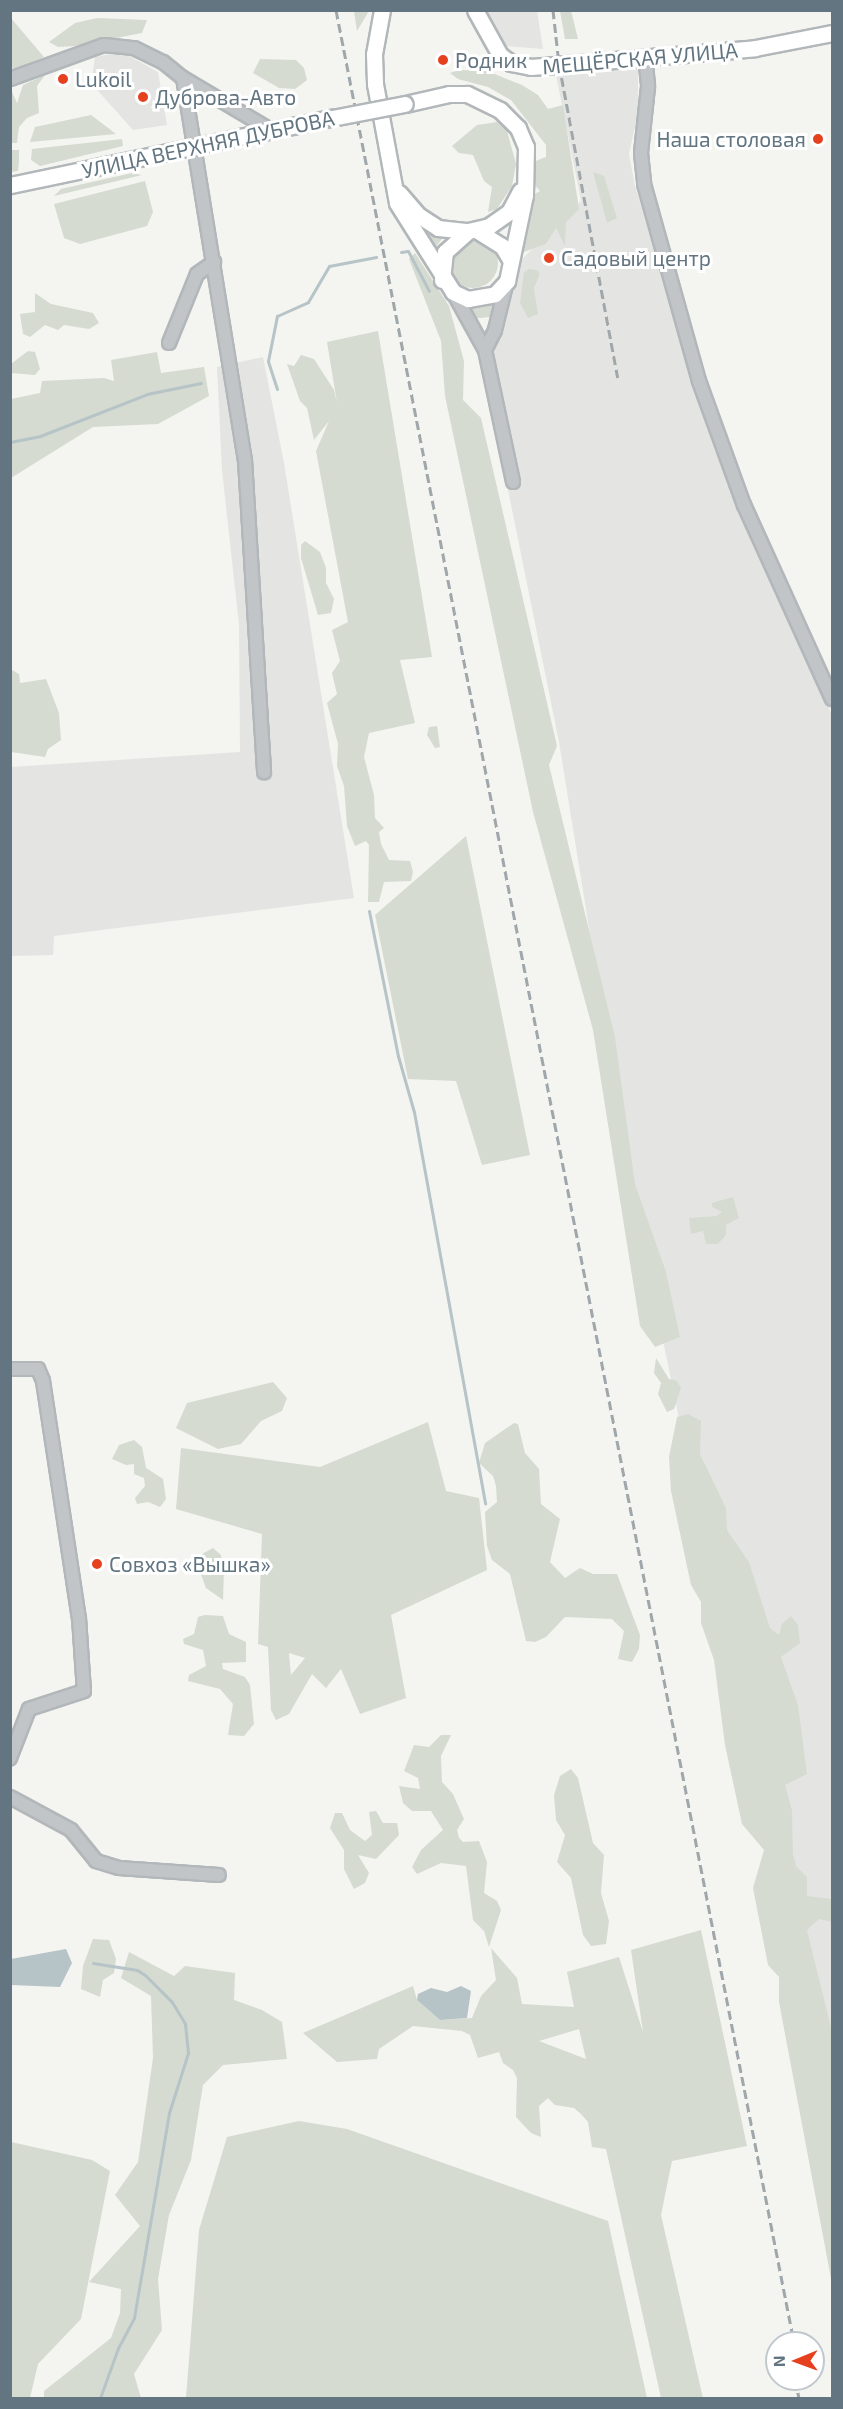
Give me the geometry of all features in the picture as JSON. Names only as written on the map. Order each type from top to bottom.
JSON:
[{"type":"main road","points":[[382,10],[374,54],[375,84],[387,169],[397,203],[442,280],[453,292],[481,299],[495,294],[507,281],[527,167]]},
{"type":"main road","name":"МЕЩЁРСКАЯ УЛИЦА","points":[[475,10],[492,45],[511,63],[531,67],[755,48],[832,33]]},
{"type":"main road","name":"УЛИЦА ВЕРХНЯЯ ДУБРОВА","points":[[10,185],[269,129],[449,94],[484,100],[518,128],[526,147],[527,167]]},
{"type":"main road","points":[[442,280],[445,252],[472,230],[509,212],[520,194],[527,167]]},
{"type":"main road","points":[[387,169],[402,197],[418,215],[438,228],[472,230],[502,246],[511,261]]},
{"type":"street","points":[[10,79],[104,45],[134,48],[163,62],[183,78],[269,129]]},
{"type":"street","points":[[645,56],[648,87],[641,153],[644,184],[699,381],[744,505],[832,699]]},
{"type":"street","points":[[183,78],[245,460],[264,771]]},
{"type":"street","points":[[170,344],[197,274],[214,262]]},
{"type":"street","points":[[485,350],[495,330],[507,281]]},
{"type":"street","points":[[453,292],[485,350],[513,482]]},
{"type":"street","points":[[10,1369],[38,1369],[43,1382],[79,1618],[84,1691],[29,1708],[10,1758]]},
{"type":"street","points":[[10,1797],[71,1830],[96,1861],[118,1868],[219,1875]]},
{"type":"shaded area","points":[[354,11],[369,11],[357,31]]},
{"type":"shaded area","points":[[483,11],[537,11],[543,49],[505,46],[495,38]]},
{"type":"shaded area","points":[[560,11],[571,11],[578,39],[565,39]]},
{"type":"shaded area","points":[[10,17],[44,57],[16,69],[11,68]]},
{"type":"shaded area","points":[[97,18],[147,20],[142,33],[75,46],[58,47],[49,42],[75,23]]},
{"type":"shaded area","points":[[122,52],[158,72],[167,125],[133,130],[99,92],[92,78],[95,57]]},
{"type":"shaded area","points":[[260,59],[296,60],[304,68],[307,80],[295,89],[279,88],[253,73]]},
{"type":"shaded area","points":[[604,63],[638,67],[638,113],[629,154],[635,186],[713,445],[739,514],[832,715],[832,2168],[627,1164],[559,742],[482,361],[494,348],[520,261],[581,201],[555,70]]},
{"type":"shaded area","points":[[459,70],[487,71],[522,85],[538,95],[548,109],[563,105],[579,209],[566,222],[565,246],[556,228],[546,244],[518,254],[531,196],[540,191],[533,183],[533,162],[546,157],[546,145],[511,100],[488,87],[458,79],[450,73]]},
{"type":"shaded area","points":[[45,75],[37,86],[39,113],[27,118],[19,127],[17,143],[11,143],[11,90],[17,103],[23,85]]},
{"type":"shaded area","points":[[91,115],[116,134],[30,142],[35,127]]},
{"type":"shaded area","points":[[497,122],[507,131],[516,164],[512,186],[497,209],[488,212],[492,187],[484,181],[473,155],[459,153],[452,146],[477,125]]},
{"type":"shaded area","points":[[122,139],[123,146],[40,166],[31,160],[32,149]]},
{"type":"shaded area","points":[[10,150],[19,150],[18,171],[11,172]]},
{"type":"shaded area","points":[[593,172],[604,176],[617,218],[607,223]]},
{"type":"shaded area","points":[[132,173],[142,175],[54,196],[61,189]]},
{"type":"shaded area","points":[[145,181],[153,212],[147,226],[80,244],[64,238],[54,204]]},
{"type":"shaded area","points":[[417,224],[444,236],[435,248],[430,247]]},
{"type":"shaded area","points":[[468,238],[478,238],[491,245],[498,258],[498,268],[491,281],[478,288],[468,288],[459,284],[452,277],[448,268],[448,258],[452,249],[459,242]]},
{"type":"shaded area","points":[[415,253],[449,306],[464,361],[463,400],[481,418],[557,746],[549,765],[615,1037],[635,1184],[666,1272],[680,1337],[655,1347],[640,1326],[593,1030],[533,812],[445,396],[441,341],[409,259]]},
{"type":"shaded area","points":[[529,269],[537,270],[540,274],[534,288],[538,314],[528,318],[520,303],[524,272]]},
{"type":"shaded area","points":[[35,293],[51,304],[93,313],[99,323],[89,329],[64,325],[58,330],[45,325],[30,337],[23,334],[20,314],[35,312]]},
{"type":"shaded area","points":[[494,298],[490,317],[472,318],[462,302]]},
{"type":"shaded area","points":[[378,331],[432,657],[400,660],[415,723],[369,733],[364,757],[374,795],[375,818],[384,828],[379,832],[381,844],[389,860],[410,861],[413,872],[411,881],[384,882],[379,902],[368,902],[369,845],[366,841],[355,846],[347,826],[344,786],[337,766],[338,744],[327,703],[337,694],[332,673],[340,661],[332,630],[348,622],[316,451],[329,421],[314,440],[307,408],[300,401],[287,364],[294,366],[301,355],[314,359],[334,390],[337,403],[327,342]]},
{"type":"shaded area","points":[[28,351],[35,352],[40,369],[35,375],[11,373],[11,364]]},
{"type":"shaded area","points":[[157,352],[161,373],[204,367],[209,396],[158,424],[93,427],[11,478],[11,399],[40,393],[42,381],[104,378],[114,381],[111,360]]},
{"type":"shaded area","points":[[263,357],[284,463],[354,898],[54,936],[53,955],[11,956],[11,767],[240,752],[239,625],[222,470],[217,367]]},
{"type":"shaded area","points":[[305,541],[320,552],[326,568],[326,583],[334,599],[331,613],[318,615],[301,558],[301,545]]},
{"type":"shaded area","points":[[12,670],[19,674],[20,683],[46,679],[59,713],[61,740],[48,749],[45,757],[11,752]]},
{"type":"shaded area","points":[[437,726],[440,747],[435,748],[427,735],[429,727]]},
{"type":"shaded area","points":[[466,836],[530,1155],[482,1165],[456,1081],[408,1079],[375,915]]},
{"type":"shaded area","points":[[733,1197],[739,1218],[726,1225],[726,1235],[718,1244],[706,1244],[703,1231],[691,1234],[689,1218],[717,1216],[722,1212],[712,1207],[712,1203]]},
{"type":"shaded area","points":[[656,1358],[669,1379],[677,1381],[681,1388],[674,1409],[667,1412],[658,1394],[661,1383],[654,1373]]},
{"type":"shaded area","points":[[273,1382],[287,1398],[282,1411],[261,1421],[241,1444],[218,1449],[176,1428],[187,1403]]},
{"type":"shaded area","points":[[688,1414],[701,1421],[700,1454],[726,1508],[727,1530],[749,1562],[770,1628],[779,1635],[782,1624],[791,1616],[798,1625],[800,1643],[781,1657],[798,1705],[807,1774],[785,1785],[792,1810],[793,1854],[796,1866],[807,1877],[807,1896],[832,1899],[832,1922],[819,1919],[807,1930],[832,2031],[832,2284],[779,2002],[779,1977],[768,1965],[753,1888],[764,1850],[742,1824],[725,1745],[714,1660],[701,1623],[701,1602],[691,1585],[671,1491],[669,1457],[677,1417]]},
{"type":"shaded area","points":[[428,1422],[446,1491],[479,1498],[487,1570],[391,1615],[406,1698],[360,1714],[341,1669],[326,1688],[312,1674],[289,1714],[276,1720],[271,1710],[268,1647],[258,1644],[262,1534],[176,1509],[181,1448],[320,1467]],"holes":[[[289,1653],[305,1658],[291,1675]]]},
{"type":"shaded area","points":[[514,1423],[518,1424],[525,1453],[539,1469],[541,1504],[560,1519],[550,1562],[565,1578],[580,1568],[593,1574],[617,1574],[640,1635],[639,1649],[632,1662],[618,1659],[624,1631],[612,1619],[565,1617],[546,1637],[535,1642],[526,1641],[510,1574],[492,1560],[487,1546],[485,1512],[497,1502],[496,1486],[493,1476],[479,1463],[485,1443]]},
{"type":"shaded area","points":[[134,1440],[142,1447],[146,1468],[163,1479],[166,1499],[160,1507],[148,1502],[137,1504],[135,1498],[145,1486],[144,1478],[134,1474],[134,1464],[126,1465],[112,1459],[119,1445]]},
{"type":"shaded area","points":[[213,1548],[221,1555],[224,1569],[223,1600],[206,1588],[198,1566],[202,1554]]},
{"type":"shaded area","points":[[223,1616],[229,1634],[246,1642],[246,1662],[222,1663],[223,1669],[245,1677],[250,1685],[254,1724],[244,1736],[228,1735],[233,1704],[220,1689],[188,1681],[189,1675],[206,1666],[203,1650],[184,1644],[183,1639],[194,1634],[198,1617]]},
{"type":"shaded area","points":[[441,1735],[451,1735],[441,1756],[442,1782],[453,1794],[464,1819],[457,1830],[459,1838],[463,1842],[479,1841],[487,1862],[484,1893],[497,1901],[501,1910],[489,1947],[484,1931],[473,1920],[466,1866],[441,1863],[417,1874],[412,1867],[421,1850],[443,1830],[431,1811],[412,1811],[403,1803],[399,1786],[420,1789],[418,1778],[404,1771],[414,1745],[429,1747]]},
{"type":"shaded area","points":[[571,1769],[578,1778],[593,1843],[604,1855],[601,1893],[609,1921],[606,1944],[591,1946],[583,1935],[571,1878],[557,1862],[565,1835],[556,1820],[554,1795],[560,1776]]},
{"type":"shaded area","points":[[376,1811],[383,1823],[397,1823],[399,1835],[376,1859],[358,1855],[369,1873],[365,1883],[354,1889],[344,1869],[344,1850],[330,1828],[335,1813],[342,1813],[350,1830],[365,1841],[372,1835],[369,1812]]},
{"type":"shaded area","points":[[701,1930],[747,2146],[672,2161],[661,2215],[703,2398],[661,2398],[606,2149],[592,2147],[588,2122],[581,2114],[574,2108],[555,2105],[548,2098],[539,2106],[541,2137],[531,2133],[516,2117],[517,2078],[513,2070],[503,2063],[499,2052],[478,2058],[470,2035],[462,2031],[413,2026],[379,2049],[377,2059],[337,2062],[303,2033],[413,1986],[417,2000],[440,2020],[472,2018],[481,1996],[496,1980],[491,1948],[517,1978],[522,2004],[574,2007],[567,1972],[619,1957],[643,2032],[631,1950]],"holes":[[[579,2029],[586,2059],[539,2041]]]},
{"type":"shaded area","points":[[93,1939],[109,1940],[116,1959],[114,1973],[103,1980],[100,1997],[81,1989],[83,1966]]},
{"type":"shaded area","points":[[66,1949],[72,1963],[60,1987],[11,1985],[11,1959]]},
{"type":"shaded area","points":[[129,1952],[174,1976],[185,1966],[235,1973],[234,2000],[262,2010],[282,2022],[287,2059],[223,2065],[203,2085],[191,2160],[169,2215],[158,2279],[162,2330],[134,2374],[141,2398],[44,2398],[44,2391],[111,2338],[120,2313],[121,2289],[89,2282],[140,2226],[115,2195],[138,2162],[153,2058],[151,1996],[121,1978]]},
{"type":"shaded area","points":[[461,1986],[471,1991],[467,2018],[440,2020],[417,2000],[418,1994],[431,1988],[447,1992]]},
{"type":"shaded area","points":[[299,2121],[347,2129],[608,2221],[647,2398],[186,2398],[199,2230],[227,2137]]},
{"type":"shaded area","points":[[11,2142],[92,2160],[110,2171],[81,2319],[38,2364],[30,2398],[11,2398]]},
{"type":"waterway","points":[[401,252],[408,251],[429,291]]},
{"type":"waterway","points":[[277,389],[268,361],[277,316],[308,302],[329,266],[376,257]]},
{"type":"waterway","points":[[10,442],[40,436],[147,394],[201,383]]},
{"type":"waterway","points":[[369,911],[398,1056],[414,1112],[485,1504]]},
{"type":"waterway","points":[[93,1963],[137,1970],[145,1975],[172,2002],[185,2024],[188,2053],[169,2113],[134,2318],[118,2348],[100,2398]]},
{"type":"railway","points":[[336,10],[792,2331]]},
{"type":"railway","points":[[553,10],[559,64],[618,378]]},
{"type":"railway","points":[[798,2391],[799,2398]]},
{"type":"place","name":"Родник","points":[[443,60]]},
{"type":"place","name":"Lukoil","points":[[63,79]]},
{"type":"place","name":"Дуброва-Авто","points":[[143,97]]},
{"type":"place","name":"Наша столовая","points":[[818,139]]},
{"type":"place","name":"Садовый центр","points":[[549,258]]},
{"type":"place","name":"Совхоз «Вышка»","points":[[97,1564]]}]
